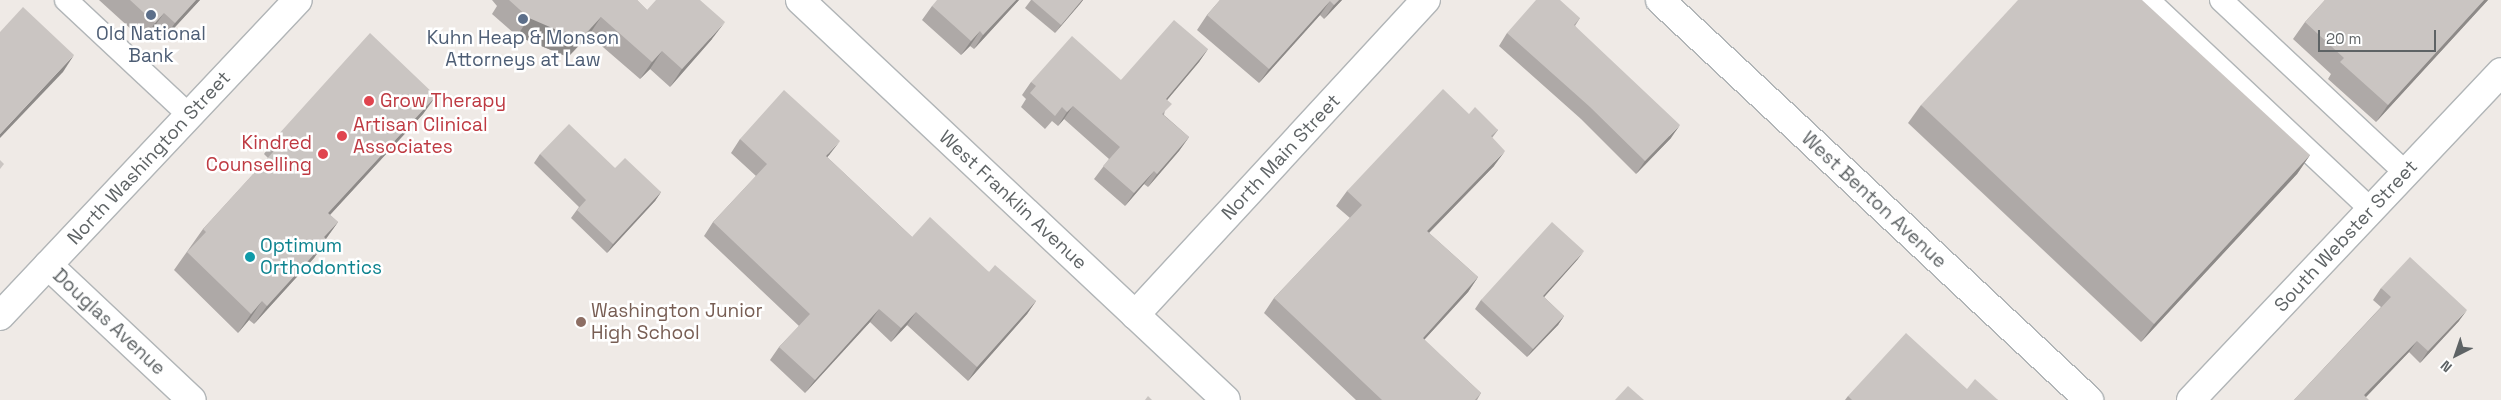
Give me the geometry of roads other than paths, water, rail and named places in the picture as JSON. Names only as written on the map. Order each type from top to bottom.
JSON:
[{"type":"street","name":"North Washington Street","points":[[0,316],[298,0]]},
{"type":"street","name":"West Franklin Avenue","points":[[800,0],[1226,400]]},
{"type":"street","name":"North Main Street","points":[[1135,316],[1426,0]]},
{"type":"street","name":"West Benton Avenue","points":[[1660,0],[2089,400]]},
{"type":"street","name":"South Webster Street","points":[[2191,400],[2501,72]]},
{"type":"street","name":"Douglas Avenue","points":[[48,265],[192,400]]},
{"type":"lane","points":[[66,0],[189,115]]},
{"type":"lane","points":[[2148,0],[2372,210]]},
{"type":"lane","points":[[2221,0],[2406,174]]},
{"type":"place","name":"Old National Bank","points":[[151,15]]},
{"type":"place","name":"Kuhn Heap & Monson Attorneys at Law","points":[[523,19]]},
{"type":"place","name":"Grow Therapy","points":[[369,101]]},
{"type":"place","name":"Artisan Clinical Associates","points":[[342,136]]},
{"type":"place","name":"Kindred Counselling","points":[[323,154]]},
{"type":"place","name":"Optimum Orthodontics","points":[[250,257]]},
{"type":"place","name":"Washington Junior High School","points":[[581,322]]}]
